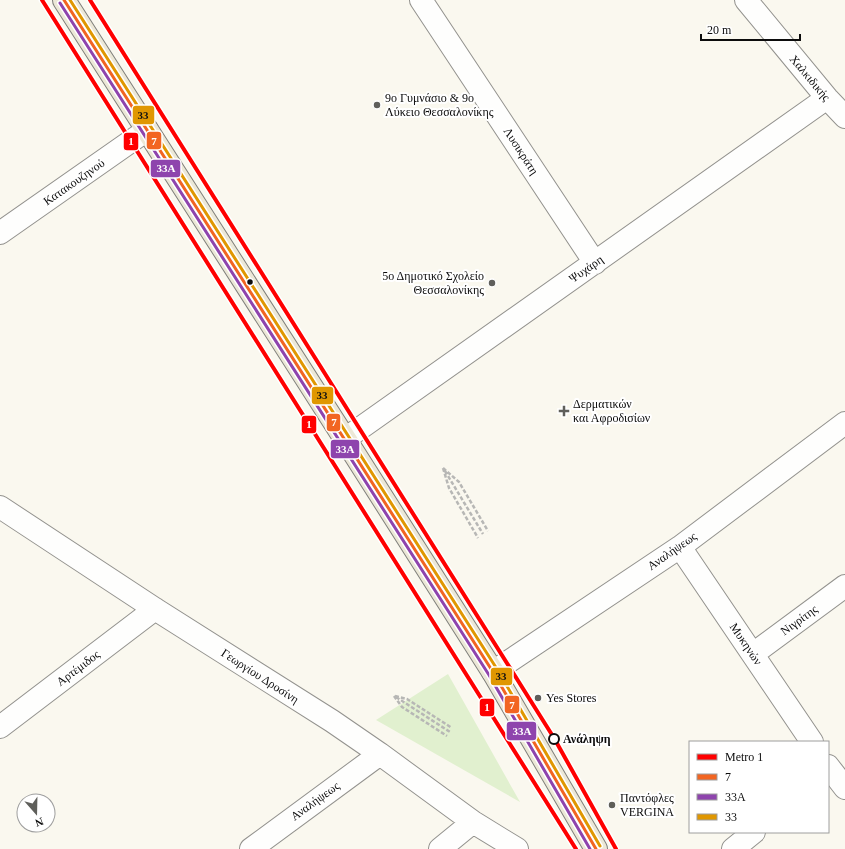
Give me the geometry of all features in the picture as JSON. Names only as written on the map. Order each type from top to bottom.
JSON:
[{"type":"main road","points":[[64,0],[493,672],[596,849]]},
{"type":"street","name":"Λυσικράτη","points":[[421,0],[595,262]]},
{"type":"street","name":"Χαλκιδικής","points":[[746,0],[845,118]]},
{"type":"street","name":"Ψυχάρη","points":[[345,439],[827,98]]},
{"type":"street","name":"Κατακουζηνού","points":[[0,233],[147,130]]},
{"type":"street","name":"Αναλήψεως","points":[[493,672],[680,546],[845,423]]},
{"type":"street","name":"Γεωργίου Δροσίνη","points":[[0,507],[155,609],[332,721],[473,822],[517,849]]},
{"type":"street","name":"Μυκηνών","points":[[680,546],[811,741]]},
{"type":"street","name":"Νιγρίτης","points":[[752,654],[845,586]]},
{"type":"street","name":"Αρτέμιδος","points":[[0,727],[155,609]]},
{"type":"street","name":"Αναλήψεως","points":[[251,849],[380,754]]},
{"type":"street","points":[[833,767],[845,788]]},
{"type":"street","points":[[440,849],[473,822]]},
{"type":"street","points":[[733,849],[753,833]]},
{"type":"path","points":[[443,468],[459,482],[488,531]]},
{"type":"path","points":[[443,468],[483,534]]},
{"type":"path","points":[[443,468],[449,488],[478,538]]},
{"type":"path","points":[[394,696],[407,699],[452,728]]},
{"type":"path","points":[[394,696],[450,732]]},
{"type":"path","points":[[394,696],[402,707],[447,736]]},
{"type":"green space","points":[[448,674],[520,802],[376,720]]},
{"type":"metro line","name":"1","points":[[42,0],[576,849]]},
{"type":"metro line","name":"1","points":[[90,0],[554,738],[616,849]]},
{"type":"transit line","name":"7","points":[[64,0],[493,672],[596,849]]},
{"type":"transit line","name":"33","points":[[70,0],[497,669],[600,846]]},
{"type":"transit line","name":"33A","points":[[60,3],[489,675],[590,849]]},
{"type":"place","name":"9ο Γυμνάσιο & 9ο Λύκειο Θεσσαλονίκης","points":[[377,105]]},
{"type":"place","name":"5ο Δημοτικό Σχολείο Θεσσαλονίκης","points":[[492,283]]},
{"type":"place","name":"Δερματικών και Αφροδισίων","points":[[564,411]]},
{"type":"place","name":"Yes Stores","points":[[538,698]]},
{"type":"place","name":"Ανάληψη","points":[[554,739]]},
{"type":"place","name":"Παντόφλες VERGINA","points":[[612,805]]}]
